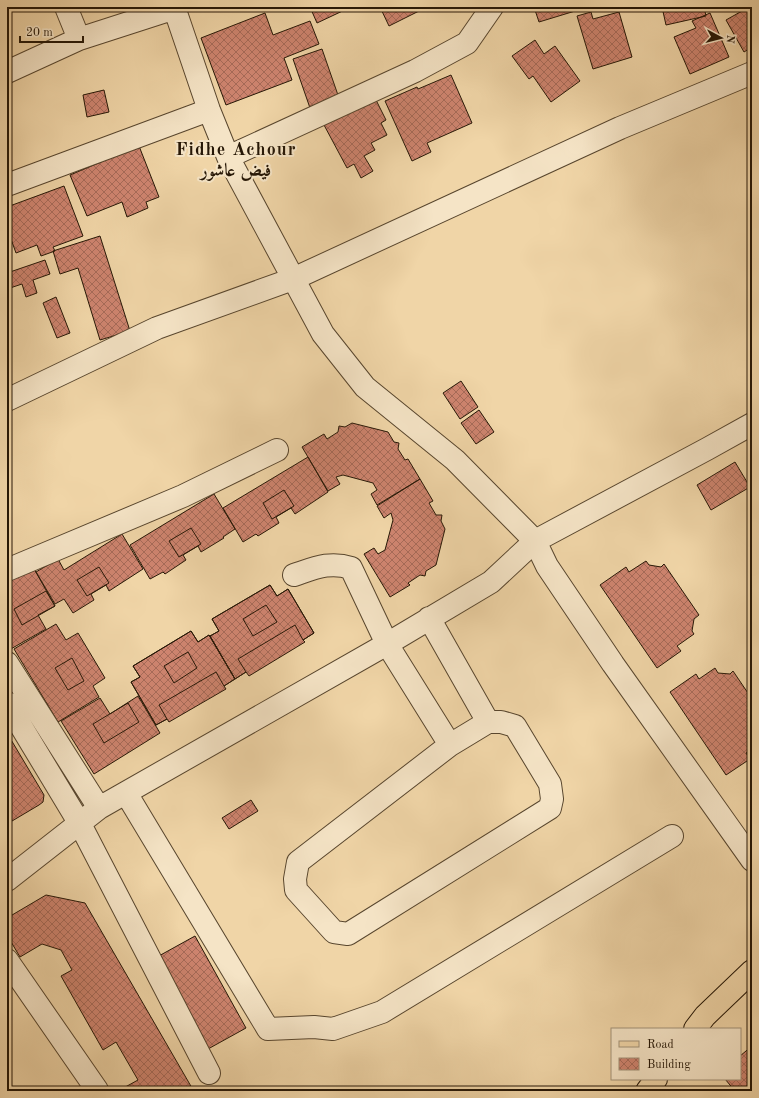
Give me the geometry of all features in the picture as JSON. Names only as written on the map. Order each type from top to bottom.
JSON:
[{"type":"main road","points":[[696,1028],[705,1016],[752,971]]},
{"type":"main road","points":[[647,1091],[655,1080]]},
{"type":"street","points":[[66,7],[79,39]]},
{"type":"street","points":[[228,157],[415,71],[467,43],[492,7]]},
{"type":"street","points":[[7,72],[79,39],[174,8],[209,110],[228,157],[323,334],[365,387],[455,460],[535,541],[547,566],[613,664],[752,860]]},
{"type":"street","points":[[7,400],[157,328],[293,278],[620,128],[752,73]]},
{"type":"street","points":[[7,185],[209,110]]},
{"type":"street","points":[[7,880],[99,808],[387,644],[491,582],[535,541],[707,450],[752,424]]},
{"type":"street","points":[[7,570],[183,496],[277,450]]},
{"type":"street","points":[[294,575],[327,564],[341,565],[351,568],[387,644],[450,746]]},
{"type":"street","points":[[429,618],[488,722]]},
{"type":"street","points":[[7,663],[99,808]]},
{"type":"street","points":[[7,702],[80,824],[209,1074]]},
{"type":"street","points":[[488,722],[502,722],[514,726],[550,784],[552,798],[550,808],[348,934],[334,932],[296,890],[295,879],[298,862],[450,746],[488,722]]},
{"type":"street","points":[[126,793],[268,1029],[314,1027],[334,1029],[382,1012],[672,836]]},
{"type":"street","points":[[7,960],[97,1090]]},
{"type":"building","points":[[310,7],[351,7],[317,23]]},
{"type":"building","points":[[380,7],[427,7],[389,26]]},
{"type":"building","points":[[534,7],[584,7],[585,8],[539,22]]},
{"type":"building","points":[[662,7],[704,7],[706,16],[666,25]]},
{"type":"building","points":[[749,7],[752,7],[752,47],[744,52],[726,20]]},
{"type":"building","points":[[591,12],[593,19],[619,12],[632,57],[593,69],[577,16]]},
{"type":"building","points":[[265,13],[273,35],[310,21],[319,44],[284,58],[292,80],[226,105],[201,38]]},
{"type":"building","points":[[710,13],[729,57],[690,74],[674,37],[696,28],[692,21]]},
{"type":"building","points":[[535,40],[544,54],[555,46],[580,81],[551,102],[533,76],[529,79],[512,56]]},
{"type":"building","points":[[322,49],[339,98],[310,108],[293,59]]},
{"type":"building","points":[[451,75],[472,123],[427,143],[431,152],[412,161],[385,101],[417,87],[418,89]]},
{"type":"building","points":[[104,90],[109,112],[87,117],[83,95]]},
{"type":"building","points":[[375,98],[386,120],[381,123],[387,135],[371,143],[375,150],[364,156],[373,171],[361,178],[354,164],[347,168],[324,125]]},
{"type":"building","points":[[139,146],[159,197],[146,202],[148,208],[127,217],[122,202],[87,216],[70,175]]},
{"type":"building","points":[[64,186],[83,236],[53,247],[55,251],[41,256],[37,245],[16,253],[7,228],[7,207]]},
{"type":"building","points":[[100,236],[130,331],[100,340],[78,268],[60,274],[53,251]]},
{"type":"building","points":[[45,260],[50,274],[33,280],[37,293],[26,297],[22,284],[7,289],[7,273]]},
{"type":"building","points":[[56,297],[70,333],[57,338],[43,303]]},
{"type":"building","points":[[461,381],[478,407],[460,419],[443,393]]},
{"type":"building","points":[[479,410],[494,432],[476,444],[461,423]]},
{"type":"building","points":[[352,423],[388,432],[394,442],[399,443],[398,449],[405,460],[408,459],[420,479],[377,505],[371,494],[377,490],[373,483],[343,475],[336,477],[340,484],[328,491],[302,447],[324,434],[327,439],[338,432],[339,426],[345,427]]},
{"type":"building","points":[[308,457],[328,492],[295,514],[291,508],[276,517],[279,523],[258,536],[256,534],[243,542],[223,508]]},
{"type":"building","points":[[735,462],[750,487],[711,510],[697,485]]},
{"type":"building","points":[[420,479],[433,501],[429,503],[436,515],[442,515],[441,521],[445,529],[436,565],[426,571],[425,576],[420,575],[408,583],[410,585],[390,597],[364,554],[374,548],[378,554],[385,550],[393,520],[391,513],[384,518],[377,506]]},
{"type":"building","points":[[284,490],[294,506],[272,519],[263,503]]},
{"type":"building","points":[[214,494],[235,529],[223,537],[224,538],[201,552],[198,546],[183,555],[186,560],[165,574],[163,572],[150,579],[130,545]]},
{"type":"building","points":[[191,528],[201,544],[179,557],[169,541]]},
{"type":"building","points":[[122,534],[143,569],[109,591],[106,585],[91,594],[94,600],[73,613],[64,599],[55,604],[36,572],[58,559],[64,570]]},
{"type":"building","points":[[646,561],[649,565],[661,567],[664,564],[699,615],[694,619],[692,631],[694,634],[677,646],[681,651],[657,668],[600,585],[626,567],[629,572]]},
{"type":"building","points":[[33,567],[55,606],[38,615],[46,629],[9,650],[7,647],[7,582]]},
{"type":"building","points":[[99,567],[109,583],[87,596],[77,580]]},
{"type":"building","points":[[270,585],[277,596],[288,589],[314,633],[303,640],[295,625],[238,659],[246,672],[235,679],[210,636],[219,631],[212,619]]},
{"type":"building","points":[[270,585],[277,596],[288,589],[314,633],[303,640],[305,642],[249,676],[246,672],[235,679],[210,636],[219,631],[212,619]]},
{"type":"building","points":[[46,591],[55,606],[22,625],[14,609]]},
{"type":"building","points":[[266,605],[277,622],[253,636],[243,619]]},
{"type":"building","points":[[56,624],[66,640],[78,633],[105,678],[93,686],[99,697],[58,722],[14,649]]},
{"type":"building","points":[[191,631],[198,642],[209,635],[235,679],[224,686],[216,672],[159,705],[167,719],[156,725],[131,682],[140,677],[133,666]]},
{"type":"building","points":[[191,631],[198,642],[209,635],[235,679],[224,686],[226,689],[169,722],[167,719],[156,725],[131,682],[140,677],[133,666]]},
{"type":"building","points":[[188,652],[197,668],[174,683],[164,666]]},
{"type":"building","points":[[72,658],[84,681],[68,690],[55,668]]},
{"type":"building","points":[[715,668],[718,673],[730,674],[733,671],[752,699],[752,749],[746,753],[750,759],[726,775],[670,692],[696,674],[699,679]]},
{"type":"building","points":[[138,696],[160,733],[94,774],[61,721],[100,698],[110,714]]},
{"type":"building","points":[[128,703],[139,722],[104,743],[93,724]]},
{"type":"building","points":[[7,733],[44,795],[43,802],[7,824]]},
{"type":"building","points":[[251,800],[258,811],[229,829],[222,818]]},
{"type":"building","points":[[46,895],[85,903],[192,1088],[186,1091],[118,1091],[138,1080],[116,1042],[103,1050],[61,976],[72,970],[61,950],[42,944],[20,957],[7,935],[7,918]]},
{"type":"building","points":[[195,936],[246,1028],[208,1049],[157,957]]},
{"type":"building","points":[[752,1046],[752,1091],[735,1091],[726,1080],[741,1080],[741,1055]]},
{"type":"district","name":"Fidhe Achour فيض عاشور","points":[[236,159]]}]
